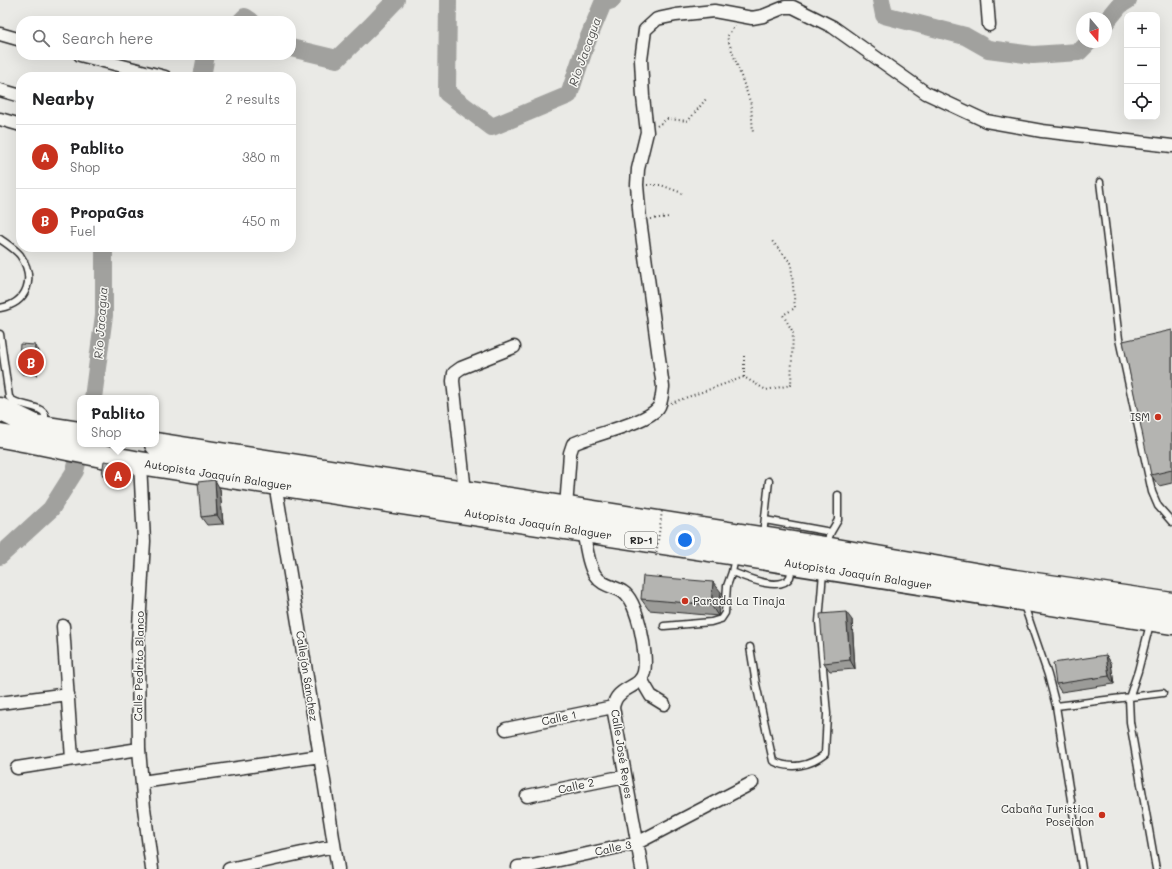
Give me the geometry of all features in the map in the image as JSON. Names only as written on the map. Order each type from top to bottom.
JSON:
[{"type":"highway","points":[[0,409],[46,432]]},
{"type":"highway","name":"Autopista Joaquín Balaguer","points":[[0,420],[46,432],[77,445]]},
{"type":"highway","name":"Autopista Joaquín Balaguer","points":[[0,436],[46,432],[77,433]]},
{"type":"highway","name":"Autopista Joaquín Balaguer","points":[[159,444],[566,508],[761,543],[826,549],[1015,581],[1172,604]]},
{"type":"highway","name":"Autopista Joaquín Balaguer","points":[[83,447],[110,458],[583,531],[734,563],[761,543]]},
{"type":"highway","name":"Autopista Joaquín Balaguer","points":[[761,543],[792,564],[826,549],[1022,600],[1172,623]]},
{"type":"street","points":[[722,0],[725,13]]},
{"type":"street","points":[[987,0],[989,24]]},
{"type":"street","points":[[566,508],[570,453],[573,444],[648,416],[658,407],[663,387],[640,220],[637,185],[638,169],[648,132],[643,97],[641,60],[645,30],[657,19],[676,15],[714,11],[752,18],[763,16],[785,7],[793,7],[833,27],[926,93],[986,121],[1042,131],[1172,146]]},
{"type":"street","points":[[0,34],[16,39]]},
{"type":"street","points":[[99,60],[146,72]]},
{"type":"street","points":[[0,90],[16,95]]},
{"type":"street","points":[[0,119],[16,124]]},
{"type":"street","points":[[465,492],[453,381],[454,373],[461,368],[514,347]]},
{"type":"street","name":"Calle Pedrito Blanco","points":[[140,463],[144,541],[138,644],[139,749],[144,808],[152,869]]},
{"type":"street","name":"Callejón Sánchez","points":[[275,484],[338,869]]},
{"type":"street","points":[[583,531],[594,575],[601,582],[623,592],[630,597],[634,604],[638,616],[645,662],[644,672],[641,679],[651,696],[664,704]]},
{"type":"street","points":[[63,626],[72,759]]},
{"type":"street","name":"Calle José Reyes","points":[[641,679],[616,697],[613,707],[642,869]]},
{"type":"street","points":[[0,703],[68,694]]},
{"type":"street","name":"Calle 1","points":[[506,729],[613,707]]},
{"type":"street","points":[[17,768],[139,749]]},
{"type":"street","points":[[142,782],[320,756]]},
{"type":"street","name":"Calle 2","points":[[527,796],[625,776]]},
{"type":"street","name":"Calle 3","points":[[518,867],[532,868],[637,843],[752,783]]},
{"type":"street","points":[[229,869],[334,846]]},
{"type":"lane","points":[[1100,182],[1120,347],[1152,492],[1158,506],[1172,522]]},
{"type":"lane","points":[[0,239],[19,255],[25,266],[28,279],[26,292],[18,301],[8,307],[0,308]]},
{"type":"lane","points":[[0,334],[9,397],[12,401],[41,410],[44,414],[46,432]]},
{"type":"lane","points":[[761,543],[769,481]]},
{"type":"lane","points":[[750,646],[756,684],[773,761],[780,765],[791,767],[804,765],[817,760],[825,754],[827,714],[819,622],[826,549],[838,520],[838,495]]},
{"type":"lane","points":[[664,626],[711,622],[721,619],[725,613],[727,586],[734,563],[764,583],[780,584],[789,580],[792,564]]},
{"type":"lane","points":[[1022,600],[1048,675],[1056,706],[1082,869]]},
{"type":"lane","points":[[1150,620],[1138,671],[1129,698],[1130,722],[1156,869]]},
{"type":"lane","points":[[1056,706],[1163,693]]},
{"type":"path","points":[[740,16],[727,37],[751,104],[753,133]]},
{"type":"path","points":[[648,132],[667,119],[688,122],[706,100]]},
{"type":"path","points":[[637,185],[661,185],[682,193]]},
{"type":"path","points":[[640,220],[669,217]]},
{"type":"path","points":[[658,407],[744,377],[766,390],[791,385],[793,332],[783,316],[795,308],[791,263],[772,241]]},
{"type":"path","points":[[744,356],[744,377]]},
{"type":"path","points":[[656,556],[662,511]]},
{"type":"building","name":"ISM","points":[[1172,330],[1172,470],[1151,475],[1123,341]]},
{"type":"building","points":[[20,344],[35,345],[33,370],[18,369]]},
{"type":"building","points":[[104,461],[126,464],[124,478],[102,474]]},
{"type":"building","points":[[215,480],[217,515],[201,517],[198,482]]},
{"type":"building","points":[[643,576],[713,582],[711,605],[641,599]]},
{"type":"building","points":[[846,612],[850,660],[824,663],[820,614]]},
{"type":"building","points":[[1106,655],[1109,676],[1056,684],[1053,663]]},
{"type":"waterway","name":"Río Jacagua","points":[[296,49],[337,59],[396,0]]},
{"type":"waterway","name":"Río Jacagua","points":[[448,0],[447,93],[492,127],[569,95],[586,44],[603,3],[612,0]]},
{"type":"waterway","name":"Río Jacagua","points":[[881,0],[884,15],[965,36],[988,49],[1033,55],[1079,52],[1083,48]]},
{"type":"waterway","name":"Río Jacagua","points":[[1112,15],[1120,5],[1128,0]]},
{"type":"waterway","name":"Río Jacagua","points":[[203,72],[205,60]]},
{"type":"waterway","name":"Río Jacagua","points":[[93,395],[104,315],[104,252]]},
{"type":"waterway","name":"Río Jacagua","points":[[0,556],[51,509],[75,471],[81,447]]},
{"type":"place","name":"PropaGas","points":[[31,362]]},
{"type":"place","name":"ISM","points":[[1158,417]]},
{"type":"place","name":"Pablito","points":[[118,475]]},
{"type":"place","name":"Parada La Tinaja","points":[[685,601]]},
{"type":"place","name":"Cabaña Turística Poseidon","points":[[1102,815]]}]
